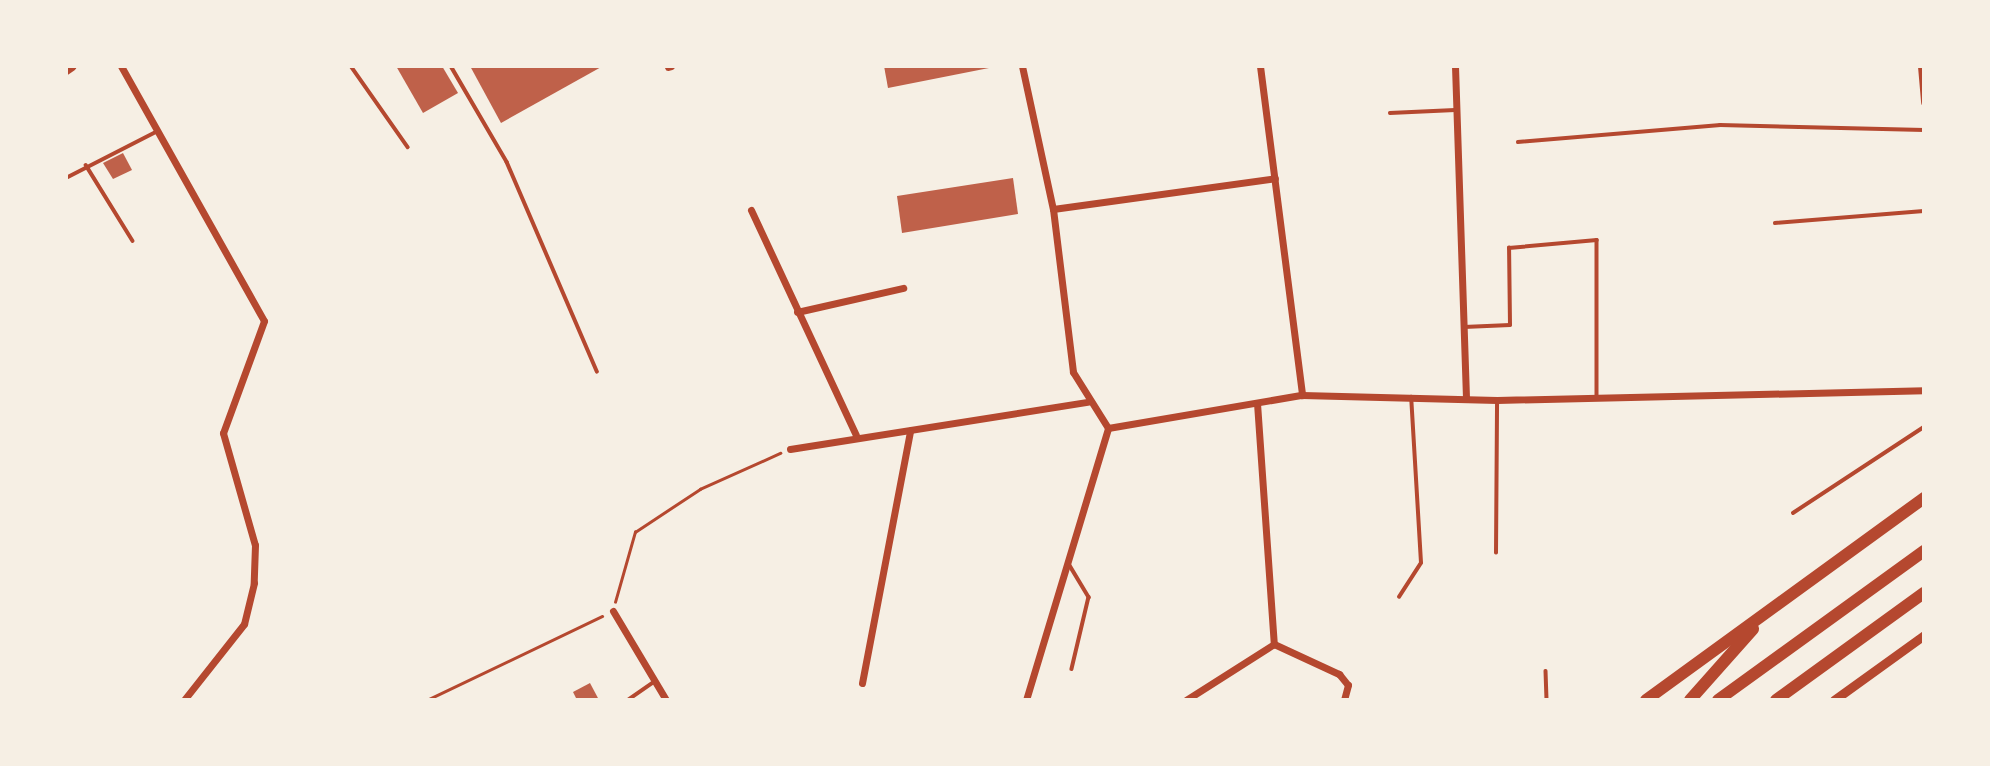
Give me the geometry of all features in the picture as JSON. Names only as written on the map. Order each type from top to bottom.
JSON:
[{"type":"highway","points":[[1646,699],[1923,498]]},
{"type":"highway","points":[[1718,699],[1923,551]]},
{"type":"highway","points":[[1776,699],[1923,593]]},
{"type":"highway","points":[[1690,699],[1770,610]]},
{"type":"main road","points":[[66,70],[72,66]]},
{"type":"street","points":[[121,66],[264,321],[223,433],[255,545],[254,583],[244,624],[184,699]]},
{"type":"street","points":[[1022,66],[1053,209],[1073,372],[1087,402],[1108,428]]},
{"type":"street","points":[[1260,66],[1302,395]]},
{"type":"street","points":[[1455,66],[1466,398]]},
{"type":"street","points":[[1922,66],[1923,102]]},
{"type":"street","points":[[1053,209],[1275,178]]},
{"type":"street","points":[[751,210],[856,435]]},
{"type":"street","points":[[797,312],[903,288]]},
{"type":"street","points":[[1108,428],[1302,395],[1497,400],[1923,390]]},
{"type":"street","points":[[790,449],[856,435],[910,431],[1087,402]]},
{"type":"street","points":[[1257,403],[1274,644]]},
{"type":"street","points":[[1026,699],[1108,428]]},
{"type":"street","points":[[862,683],[910,431]]},
{"type":"street","points":[[613,611],[666,699]]},
{"type":"street","points":[[1834,699],[1923,635]]},
{"type":"street","points":[[1274,644],[1348,684],[1344,699]]},
{"type":"street","points":[[1186,699],[1274,644]]},
{"type":"lane","points":[[351,66],[408,147]]},
{"type":"lane","points":[[451,66],[512,173],[597,371]]},
{"type":"lane","points":[[1391,113],[1457,110]]},
{"type":"lane","points":[[1518,142],[1720,125],[1923,130]]},
{"type":"lane","points":[[66,178],[86,165],[158,131]]},
{"type":"lane","points":[[86,165],[133,241]]},
{"type":"lane","points":[[1775,223],[1923,211]]},
{"type":"lane","points":[[1464,327],[1510,325],[1509,248],[1597,240],[1597,396]]},
{"type":"lane","points":[[1399,597],[1421,563],[1412,397]]},
{"type":"lane","points":[[1496,553],[1497,400]]},
{"type":"lane","points":[[1793,513],[1923,427]]},
{"type":"lane","points":[[1067,563],[1089,597],[1072,669]]},
{"type":"lane","points":[[1546,671],[1548,699]]},
{"type":"lane","points":[[628,699],[655,681]]},
{"type":"path","points":[[428,699],[613,611],[635,532],[700,489],[790,449]]},
{"type":"building","points":[[396,66],[442,66],[458,93],[423,113]]},
{"type":"building","points":[[470,66],[603,66],[501,123]]},
{"type":"building","points":[[884,66],[988,66],[989,68],[888,88]]},
{"type":"building","points":[[123,153],[132,170],[113,179],[103,163]]},
{"type":"building","points":[[1013,178],[1018,214],[902,233],[897,196]]},
{"type":"building","points":[[590,683],[599,700],[577,700],[573,692]]}]
